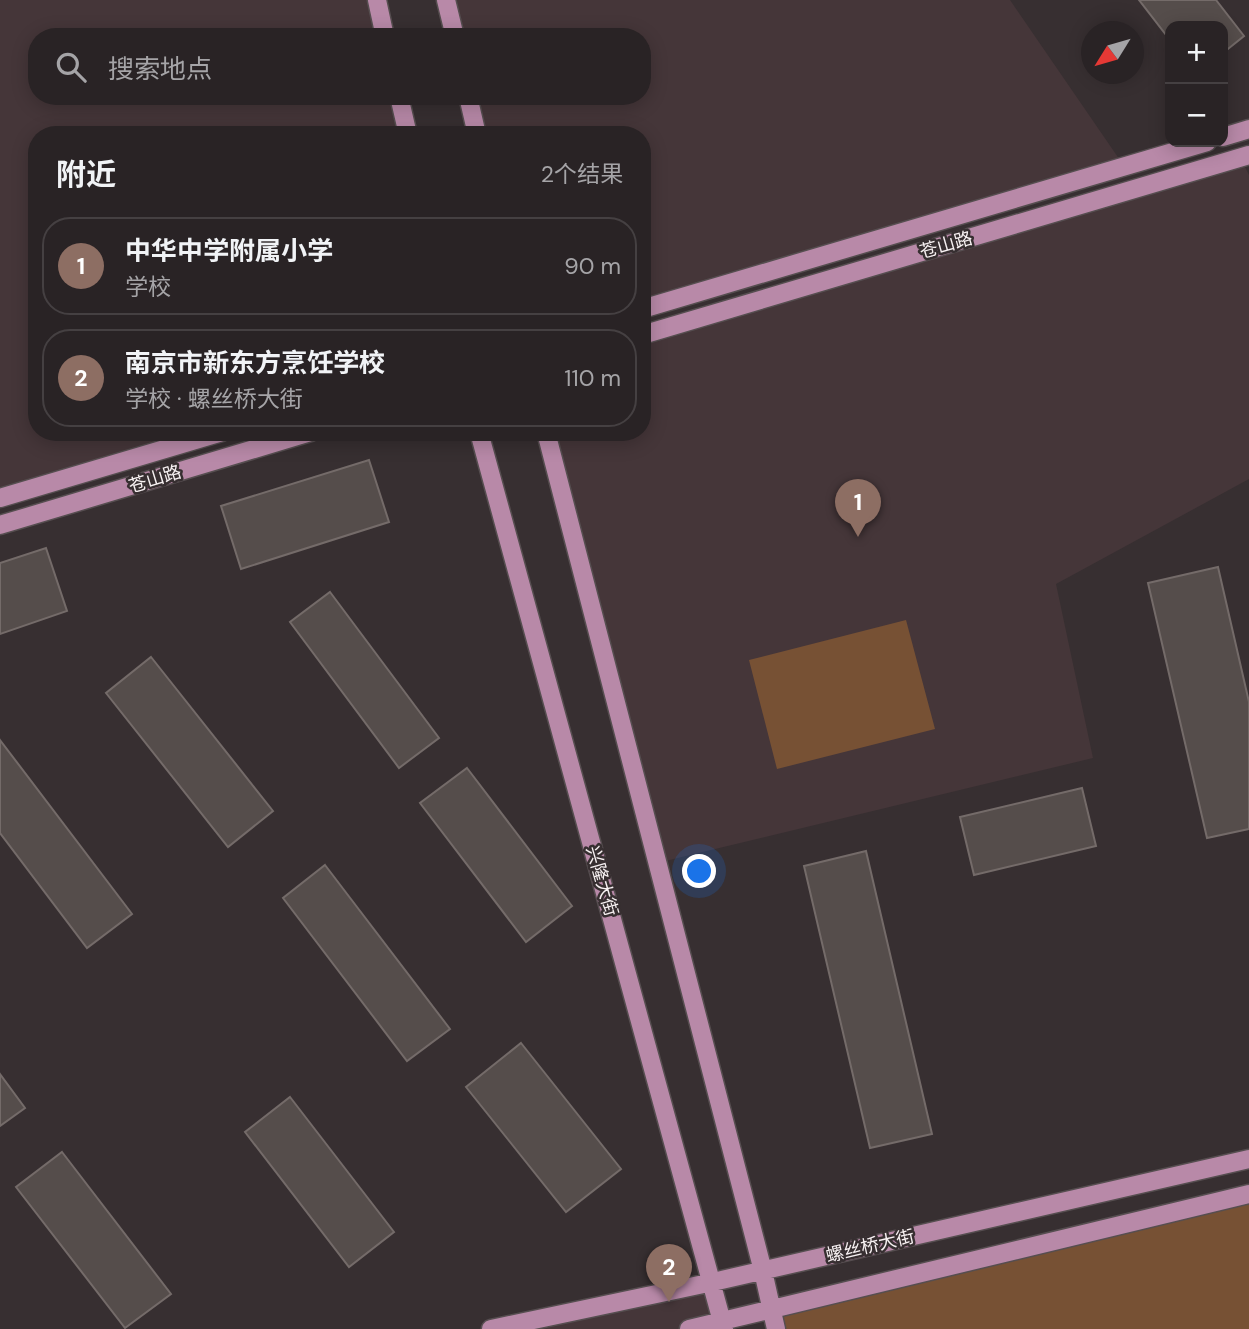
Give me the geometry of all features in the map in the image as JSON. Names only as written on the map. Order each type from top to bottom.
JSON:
[{"type":"street","points":[[377,0],[383,28]]},
{"type":"street","points":[[446,0],[453,28]]},
{"type":"street","points":[[401,105],[406,126]]},
{"type":"street","points":[[470,105],[475,126]]},
{"type":"street","points":[[1228,135],[1249,129]]},
{"type":"street","name":"苍山路","points":[[651,306],[1190,147]]},
{"type":"street","name":"苍山路","points":[[651,332],[1249,155]]},
{"type":"street","name":"苍山路","points":[[0,498],[192,441]]},
{"type":"street","name":"苍山路","points":[[0,525],[281,441]]},
{"type":"street","name":"兴隆大街","points":[[481,441],[723,1325]]},
{"type":"street","points":[[548,441],[776,1329]]},
{"type":"street","name":"螺丝桥大街","points":[[491,1329],[763,1271],[1249,1159]]},
{"type":"street","points":[[689,1329],[723,1325],[771,1310],[1249,1194]]},
{"type":"shaded area","points":[[0,0],[379,0],[386,28],[28,28],[28,105],[403,105],[408,126],[28,126],[28,441],[191,441],[0,498]]},
{"type":"shaded area","points":[[446,0],[1010,0],[1124,166],[651,306],[651,126],[475,126],[470,105],[651,105],[651,28],[453,28]]},
{"type":"shaded area","points":[[1245,167],[1249,175],[1249,479],[1056,584],[1093,758],[657,863],[549,441],[651,441],[651,334]]},
{"type":"shaded area","points":[[906,620],[935,729],[777,769],[749,660]]},
{"type":"shaded area","points":[[1249,1194],[1249,1329],[776,1329],[771,1310]]},
{"type":"shaded area","points":[[713,1282],[724,1329],[491,1329]]},
{"type":"building","points":[[1139,0],[1216,0],[1244,36],[1228,49],[1228,21],[1165,21],[1165,34]]},
{"type":"building","points":[[369,460],[389,522],[241,569],[221,506]]},
{"type":"building","points":[[46,548],[67,611],[0,634],[0,563]]},
{"type":"building","points":[[1218,567],[1249,702],[1249,829],[1207,838],[1148,583]]},
{"type":"building","points":[[330,592],[439,738],[399,768],[290,622]]},
{"type":"building","points":[[151,657],[273,811],[228,847],[106,693]]},
{"type":"building","points":[[0,740],[132,914],[87,948],[0,833]]},
{"type":"building","points":[[467,768],[572,906],[526,942],[420,803]]},
{"type":"building","points":[[1082,788],[1096,846],[974,875],[960,817]]},
{"type":"building","points":[[866,851],[932,1134],[870,1148],[804,866]]},
{"type":"building","points":[[325,865],[450,1029],[407,1061],[283,898]]},
{"type":"building","points":[[521,1043],[621,1169],[566,1212],[466,1087]]},
{"type":"building","points":[[0,1074],[25,1108],[0,1126]]},
{"type":"building","points":[[290,1097],[394,1232],[349,1267],[245,1132]]},
{"type":"building","points":[[62,1152],[171,1294],[125,1328],[16,1187]]},
{"type":"place","name":"中华中学附属小学","points":[[858,537]]},
{"type":"place","name":"南京市新东方烹饪学校","points":[[669,1302]]}]
